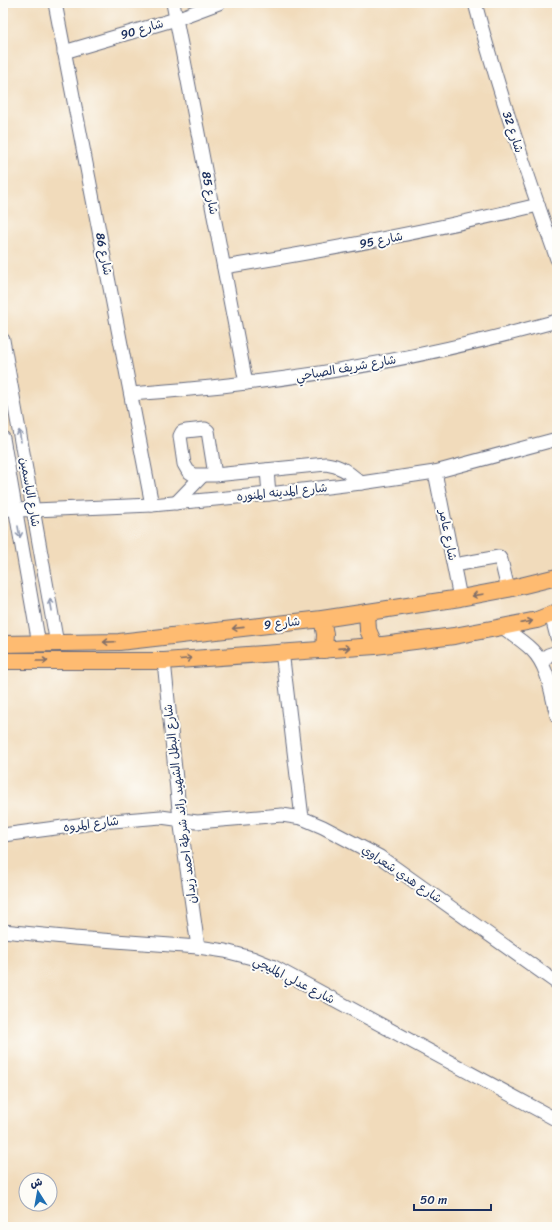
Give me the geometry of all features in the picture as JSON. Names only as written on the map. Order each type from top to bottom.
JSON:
[{"type":"main road","name":"شارع 9","points":[[3,644],[119,642],[322,619],[460,598],[556,579]]},
{"type":"main road","points":[[367,612],[368,630],[375,646]]},
{"type":"main road","points":[[3,661],[164,661],[282,651],[324,650],[375,646],[454,636],[536,620],[554,613]]},
{"type":"main road","points":[[322,619],[326,634],[324,650]]},
{"type":"street","name":"شارع 86","points":[[55,3],[152,505]]},
{"type":"street","name":"شارع 85","points":[[173,3],[246,383]]},
{"type":"street","name":"شارع 90","points":[[64,52],[176,19],[219,3]]},
{"type":"street","name":"شارع 32","points":[[475,3],[490,60],[557,259]]},
{"type":"street","name":"شارع 95","points":[[224,267],[382,240],[538,206]]},
{"type":"street","name":"شارع شريف الصباحي","points":[[131,394],[246,383],[380,363],[454,347],[557,321]]},
{"type":"street","name":"شارع الياسمين","points":[[3,340],[57,644]]},
{"type":"street","points":[[215,476],[208,431],[205,429],[182,432],[180,436],[184,464],[188,471],[194,476],[215,476],[326,464],[335,465],[344,469],[361,483]]},
{"type":"street","name":"شارع الياسمين","points":[[3,438],[9,510],[39,644]]},
{"type":"street","name":"شارع المدينه المنوره","points":[[9,510],[152,505],[270,494],[361,483],[435,472],[557,439]]},
{"type":"street","points":[[267,470],[270,494]]},
{"type":"street","name":"شارع عامر","points":[[435,472],[460,598]]},
{"type":"street","points":[[176,503],[202,476]]},
{"type":"street","points":[[454,565],[497,556],[501,560],[508,589]]},
{"type":"street","points":[[554,613],[557,637]]},
{"type":"street","points":[[502,627],[526,644],[542,663],[546,671],[557,716]]},
{"type":"street","points":[[282,651],[302,818]]},
{"type":"street","points":[[542,663],[548,655],[557,652]]},
{"type":"street","name":"شارع البطل الشهيد رائد شرطة احمد زيدان","points":[[164,661],[180,819],[198,947]]},
{"type":"street","name":"شارع هدي شعراوي","points":[[180,819],[197,822],[282,815],[302,818],[329,830],[380,857],[557,983]]},
{"type":"street","name":"شارع المروه","points":[[3,835],[143,818],[161,817],[180,819]]},
{"type":"street","name":"شارع عدلي المليجي","points":[[3,932],[198,947],[225,951],[252,958],[274,967],[557,1120]]}]
